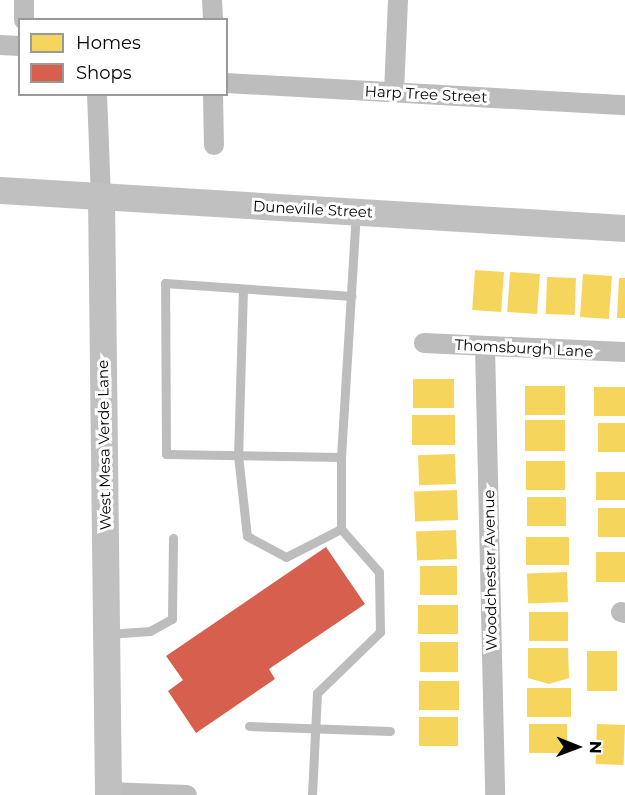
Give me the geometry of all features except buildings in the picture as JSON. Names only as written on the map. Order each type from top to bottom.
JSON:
[{"type":"street","points":[[24,0],[24,18]]},
{"type":"street","points":[[212,0],[213,18]]},
{"type":"street","points":[[394,92],[398,0]]},
{"type":"street","points":[[0,45],[18,46]]},
{"type":"street","name":"Harp Tree Street","points":[[228,82],[625,105]]},
{"type":"street","name":"West Mesa Verde Lane","points":[[97,96],[101,197],[108,793]]},
{"type":"street","points":[[213,96],[214,145]]},
{"type":"street","name":"Duneville Street","points":[[0,190],[625,228]]},
{"type":"street","name":"Thomsburgh Lane","points":[[424,343],[625,352]]},
{"type":"street","name":"Woodchester Avenue","points":[[485,346],[495,795]]},
{"type":"street","points":[[108,793],[187,795]]},
{"type":"lane","points":[[312,795],[317,693],[380,632],[379,572],[341,529],[340,457],[356,211]]},
{"type":"lane","points":[[340,457],[166,454],[165,284],[352,296]]},
{"type":"lane","points":[[243,289],[238,455],[247,536],[286,557],[341,529]]},
{"type":"lane","points":[[106,634],[150,631],[172,619],[174,538]]},
{"type":"lane","points":[[249,726],[390,731]]}]
